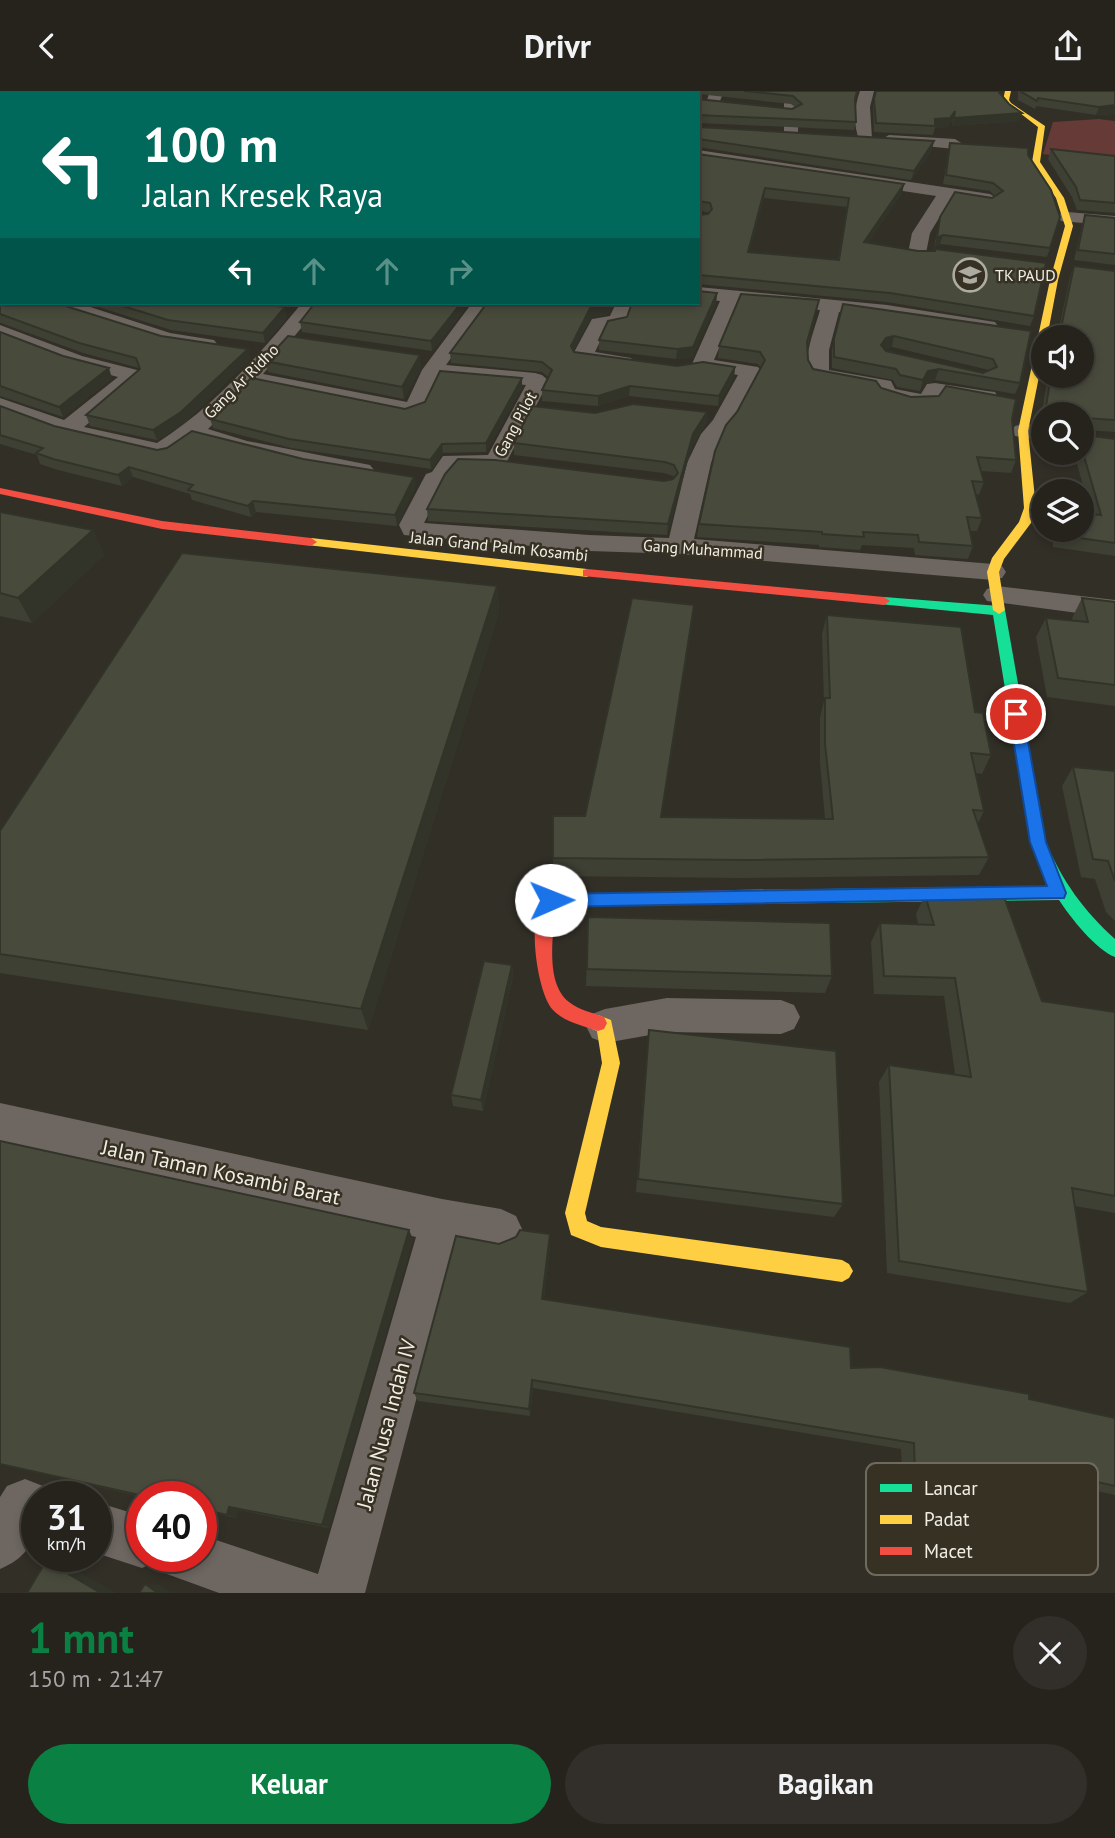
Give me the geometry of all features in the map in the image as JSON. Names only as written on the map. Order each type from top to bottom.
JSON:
[{"type":"street","points":[[774,134],[797,134],[785,111],[791,91]]},
{"type":"street","points":[[867,91],[859,137],[955,144]]},
{"type":"street","points":[[1008,91],[1006,100],[1009,106],[1038,121],[1042,126],[1036,162],[1057,192],[1069,226],[1052,265],[1035,335],[1025,392],[1031,422]]},
{"type":"street","points":[[700,155],[804,164],[990,199]]},
{"type":"street","points":[[917,253],[921,233],[947,191]]},
{"type":"street","points":[[1067,217],[1115,221]]},
{"type":"street","points":[[1052,265],[1081,269]]},
{"type":"street","points":[[700,293],[935,317],[1002,329]]},
{"type":"street","points":[[680,546],[699,463],[712,433],[751,371],[693,366],[732,295]]},
{"type":"street","points":[[65,305],[145,329],[165,338],[238,349],[309,342]]},
{"type":"street","points":[[247,377],[407,409],[416,405],[434,366],[480,305]]},
{"type":"street","points":[[624,305],[618,322],[599,323],[583,358],[650,365]]},
{"type":"street","points":[[831,305],[819,350],[818,375],[883,386],[886,393],[908,400],[927,401],[935,389],[1025,392]]},
{"type":"street","points":[[278,308],[309,307]]},
{"type":"street","name":"Gang Ar Ridho","points":[[309,307],[277,346],[193,430],[243,447],[381,473]]},
{"type":"street","points":[[0,331],[75,360],[130,374],[131,377],[67,429]]},
{"type":"street","points":[[411,357],[434,366]]},
{"type":"street","name":"Gang Pilot","points":[[413,530],[411,525],[424,478],[440,478],[451,461],[506,464],[538,381],[434,366]]},
{"type":"street","points":[[0,405],[67,429],[162,451],[193,430]]},
{"type":"street","points":[[526,408],[553,411]]},
{"type":"street","points":[[698,413],[725,416]]},
{"type":"street","points":[[1032,465],[1030,508],[1025,523],[1006,546],[996,592],[1038,842],[1058,893],[1074,912],[1115,950]]},
{"type":"street","name":"Jalan Grand Palm Kosambi","points":[[0,491],[162,525],[562,571],[996,592]]},
{"type":"street","name":"Gang Muhammad","points":[[413,530],[589,543],[680,546],[1115,609]]},
{"type":"street","points":[[781,1017],[667,1015],[605,1025],[563,1008],[551,992],[547,976],[547,902],[1058,893]]},
{"type":"street","points":[[605,1025],[611,1063],[575,1213],[578,1228],[601,1237],[842,1271]]},
{"type":"street","name":"Jalan Taman Kosambi Barat","points":[[0,1123],[437,1238],[501,1231]]},
{"type":"street","name":"Jalan Nusa Indah IV","points":[[339,1593],[437,1238]]},
{"type":"street","points":[[217,1566],[300,1593]]},
{"type":"shaded area","points":[[1099,119],[1115,121],[1115,165],[1043,154],[1053,122]]},
{"type":"building","points":[[744,91],[857,91],[856,122],[700,115],[700,99],[792,109],[802,104],[793,96]]},
{"type":"building","points":[[876,91],[998,91],[1009,104],[1022,113],[954,118],[955,111],[950,118],[935,119],[935,126],[876,123]]},
{"type":"building","points":[[1020,91],[1115,91],[1115,105],[1099,107],[1038,98],[1037,101]]},
{"type":"building","points":[[700,127],[934,141],[914,171],[700,139]]},
{"type":"building","points":[[950,143],[1028,148],[1028,155],[1051,190],[1060,217],[1050,248],[943,235],[937,238],[940,217],[955,192],[992,198],[1003,191],[993,183],[946,175]]},
{"type":"building","points":[[1051,149],[1115,156],[1115,203],[1080,200],[1076,187]]},
{"type":"building","points":[[700,154],[904,184],[864,242],[918,251],[935,249],[1046,263],[1034,316],[890,293],[700,275],[700,215],[708,214],[712,209],[710,203],[700,201]],"holes":[[[765,188],[849,198],[839,260],[748,252]]]},
{"type":"building","points":[[1085,215],[1115,218],[1115,254],[1078,250]]},
{"type":"building","points":[[1074,266],[1115,271],[1115,420],[1094,419],[1094,402],[1047,402],[1049,388],[1094,388],[1094,325],[1062,325]]},
{"type":"building","points":[[700,291],[717,293],[693,347],[677,349],[599,340],[608,321],[627,317],[631,305],[700,305]]},
{"type":"building","points":[[741,294],[819,300],[807,342],[808,360],[813,369],[876,381],[881,388],[911,397],[939,396],[946,386],[1016,399],[1012,419],[1016,460],[977,457],[984,482],[972,481],[982,518],[967,517],[973,546],[919,542],[918,535],[863,532],[864,537],[699,524],[715,451],[726,425],[737,412],[765,360],[760,352],[719,346]]},
{"type":"building","points":[[843,304],[1031,331],[1020,383],[939,369],[928,371],[923,380],[900,375],[896,369],[834,357],[834,339]],"holes":[[[894,336],[993,359],[997,367],[983,373],[886,351],[881,345],[886,338]]]},
{"type":"building","points":[[0,305],[62,305],[161,336],[248,349],[181,412],[153,430],[86,415],[140,369],[136,358],[79,343],[0,314]]},
{"type":"building","points":[[119,305],[285,307],[263,333],[168,320]]},
{"type":"building","points":[[313,305],[459,305],[431,341],[300,322]]},
{"type":"building","points":[[486,305],[601,305],[590,308],[571,346],[574,352],[677,366],[703,362],[735,367],[719,396],[630,386],[598,396],[542,390],[552,370],[542,362],[450,353]]},
{"type":"building","points":[[0,332],[63,356],[109,368],[59,407],[0,386]]},
{"type":"building","points":[[288,336],[420,355],[402,387],[265,361]]},
{"type":"building","points":[[440,371],[522,378],[486,443],[442,444],[430,460],[289,439],[210,419],[251,378],[405,409],[425,402]]},
{"type":"building","points":[[633,404],[707,412],[693,434],[668,524],[427,509],[445,474],[458,459],[495,460],[664,481],[673,479],[678,473],[674,465],[665,462],[514,443],[532,406],[595,413]]},
{"type":"building","points":[[0,406],[54,426],[157,450],[167,448],[192,431],[303,459],[414,477],[395,515],[253,501],[248,506],[188,490],[193,485],[129,467],[118,475],[36,453],[43,448],[0,435]]},
{"type":"building","points":[[1094,436],[1115,439],[1115,543],[1094,540],[1094,514],[1101,515],[1094,491],[1094,479],[1091,479],[1087,465],[1094,465]]},
{"type":"building","points":[[0,512],[93,530],[18,598],[0,593]]},
{"type":"building","points":[[182,553],[497,586],[361,1009],[0,954],[0,831]]},
{"type":"building","points":[[632,598],[694,605],[661,817],[833,819],[825,744],[825,698],[830,698],[827,615],[961,627],[975,712],[983,713],[991,755],[971,753],[984,811],[973,810],[989,857],[746,860],[553,858],[553,816],[585,816]]},
{"type":"building","points":[[1082,598],[1115,602],[1115,685],[1058,678],[1046,618],[1088,622]]},
{"type":"building","points":[[1073,767],[1115,771],[1115,881],[1108,861],[1093,859]]},
{"type":"building","points":[[1003,894],[1042,1001],[1115,1012],[1115,1196],[1072,1188],[1088,1292],[899,1261],[889,1065],[971,1077],[955,978],[884,976],[880,923],[934,925],[925,895]]},
{"type":"building","points":[[588,917],[830,923],[832,976],[587,969]]},
{"type":"building","points":[[484,961],[512,965],[481,1100],[451,1095]]},
{"type":"building","points":[[649,1030],[836,1051],[843,1204],[638,1179]]},
{"type":"building","points":[[0,1141],[409,1230],[322,1525],[229,1507],[227,1515],[217,1513],[217,1481],[126,1481],[126,1492],[112,1489],[112,1481],[76,1481],[0,1464]]},
{"type":"building","points":[[520,1230],[550,1234],[542,1299],[850,1347],[851,1368],[880,1367],[1029,1394],[1029,1399],[1115,1418],[1115,1486],[1098,1482],[1098,1463],[915,1463],[914,1443],[532,1380],[529,1409],[414,1393],[456,1236],[499,1244],[516,1237]]},
{"type":"building","points":[[39,1572],[65,1572],[101,1593],[27,1593]]},
{"type":"building","points":[[145,1584],[158,1593],[139,1593]]},
{"type":"traffic: fast","points":[[884,601],[998,611]]},
{"type":"traffic: fast","points":[[999,610],[1038,842],[1052,875],[1069,902],[1089,926],[1115,950]]},
{"type":"traffic: fast","points":[[734,897],[1058,893]]},
{"type":"traffic: slow","points":[[999,610],[993,572],[998,558],[1025,523],[1030,508],[1023,431],[1054,280],[1069,226],[1060,198],[1036,162],[1042,126],[1009,104],[1006,100],[1008,91]]},
{"type":"traffic: slow","points":[[311,542],[587,573]]},
{"type":"traffic: slow","points":[[598,1023],[605,1026],[611,1063],[575,1213],[578,1228],[601,1237],[842,1271]]},
{"type":"traffic: jam","points":[[0,491],[162,525],[311,542]]},
{"type":"traffic: jam","points":[[587,573],[884,601]]},
{"type":"traffic: jam","points":[[598,1023],[567,1010],[552,994],[544,955],[547,903],[551,900],[734,897]]},
{"type":"place","name":"TK PAUD","points":[[970,275]]},
{"type":"route","points":[[551,900],[1058,893],[1038,842],[1016,714]]}]
